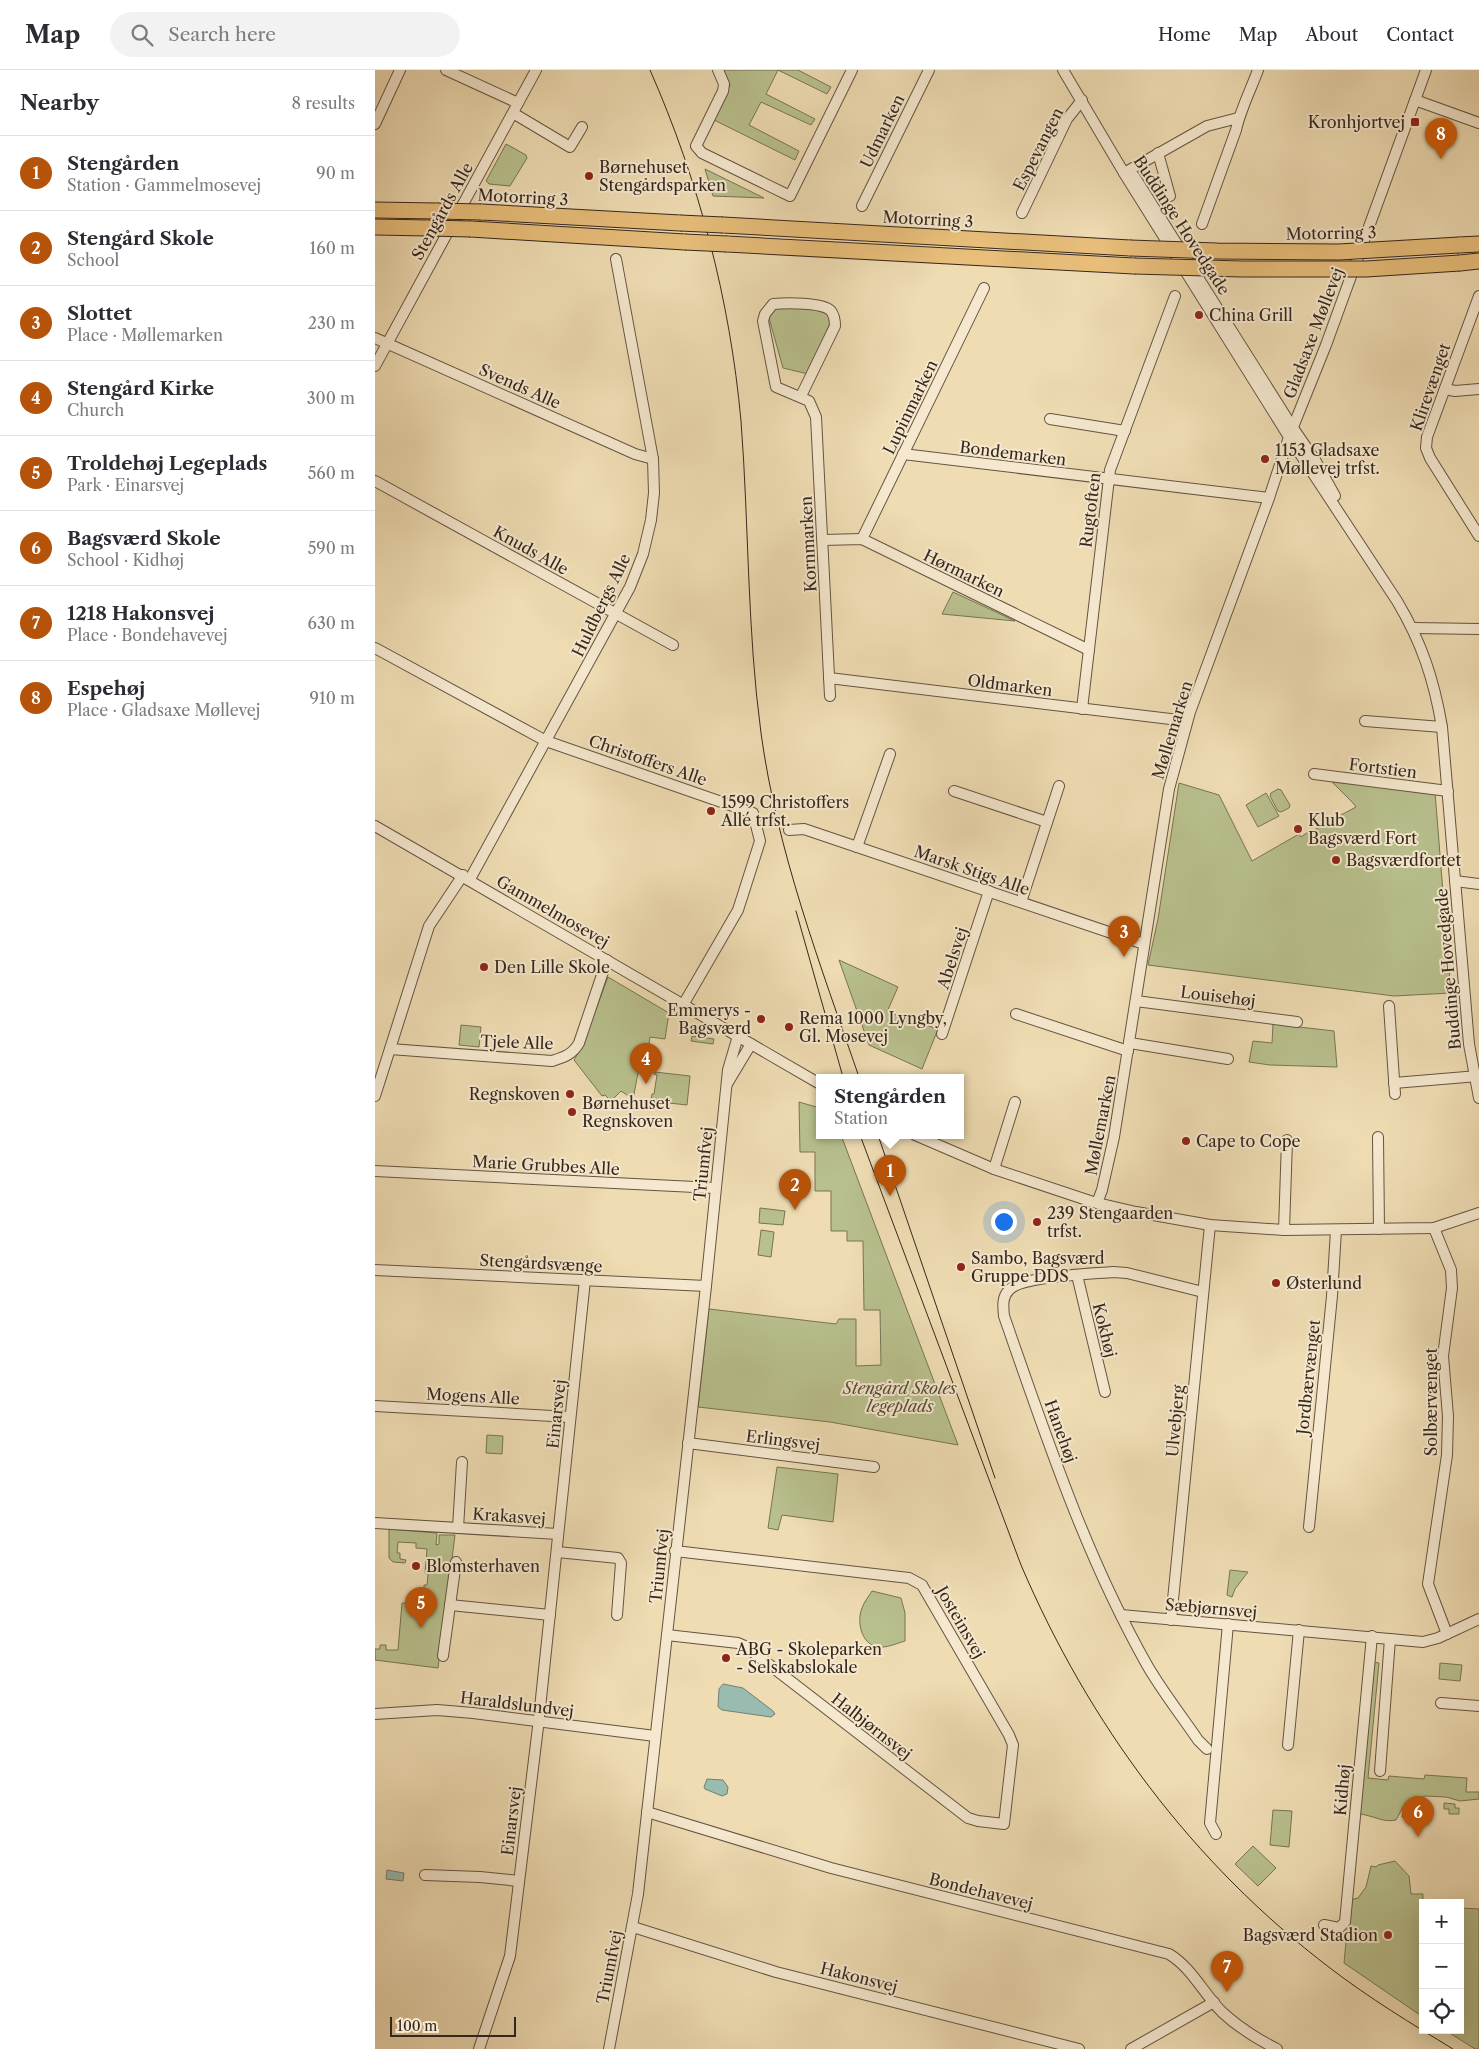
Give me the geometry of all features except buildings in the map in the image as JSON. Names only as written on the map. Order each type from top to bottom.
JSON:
[{"type":"highway","name":"Motorring 3","points":[[375,210],[481,212],[1130,248],[1217,251],[1339,252],[1479,244]]},
{"type":"highway","points":[[375,227],[471,229],[1134,266],[1242,269],[1366,269],[1479,261]]},
{"type":"street","points":[[375,124],[400,70]]},
{"type":"street","points":[[446,70],[518,103]]},
{"type":"street","name":"Stengårds Alle","points":[[375,366],[536,70]]},
{"type":"street","points":[[718,70],[724,84],[723,91],[696,146],[702,153],[790,196],[852,70]]},
{"type":"street","name":"Udmarken","points":[[862,206],[929,70]]},
{"type":"street","name":"Buddinge Hovedgade","points":[[1063,70],[1108,145],[1127,171],[1291,432],[1315,460],[1351,529],[1413,628],[1427,661],[1437,694],[1442,727],[1468,1035],[1479,1098]]},
{"type":"street","points":[[1201,224],[1236,130],[1238,118],[1245,106],[1258,70]]},
{"type":"street","name":"Gladsaxe Møllevej","points":[[1291,432],[1319,363],[1427,70]]},
{"type":"street","name":"Espevangen","points":[[1022,213],[1067,119],[1082,100]]},
{"type":"street","points":[[1415,100],[1479,124]]},
{"type":"street","points":[[513,113],[570,147],[582,127]]},
{"type":"street","points":[[1127,171],[1207,126],[1238,118]]},
{"type":"street","points":[[1158,154],[1170,196]]},
{"type":"street","name":"Huldbergs Alle","points":[[375,1096],[429,926],[466,877],[546,741],[616,614],[630,587],[643,554],[651,520],[654,493],[653,458],[616,259]]},
{"type":"street","name":"Lupinmarken","points":[[862,539],[984,288]]},
{"type":"street","name":"Rugtoften","points":[[1083,709],[1108,479],[1112,461],[1175,296]]},
{"type":"street","name":"Klirevænget","points":[[1479,296],[1427,437],[1426,448],[1430,458],[1479,536]]},
{"type":"street","points":[[785,302],[824,306],[831,310],[834,317],[835,326],[801,396],[776,386],[763,320],[773,304],[785,302]]},
{"type":"street","name":"Svends Alle","points":[[375,338],[635,454],[653,458]]},
{"type":"street","points":[[1445,389],[1455,391],[1479,389]]},
{"type":"street","name":"Kornmarken","points":[[801,396],[809,402],[816,417],[830,696]]},
{"type":"street","points":[[1050,419],[1125,431]]},
{"type":"street","name":"Møllemarken","points":[[1097,1203],[1114,1142],[1169,789],[1187,721],[1269,498],[1291,432]]},
{"type":"street","name":"Bondemarken","points":[[903,454],[1269,498]]},
{"type":"street","name":"Knuds Alle","points":[[375,481],[673,646]]},
{"type":"street","points":[[1467,516],[1479,514]]},
{"type":"street","name":"Hørmarken","points":[[823,540],[862,539],[1089,650]]},
{"type":"street","points":[[1413,628],[1479,629]]},
{"type":"street","name":"Christoffers Alle","points":[[375,648],[546,741],[753,813],[760,842],[738,910],[683,1004]]},
{"type":"street","name":"Oldmarken","points":[[829,678],[1187,721]]},
{"type":"street","points":[[1365,721],[1442,727]]},
{"type":"street","points":[[857,847],[890,754]]},
{"type":"street","name":"Fortstien","points":[[1314,774],[1448,791]]},
{"type":"street","points":[[1021,902],[1059,786]]},
{"type":"street","points":[[954,790],[1047,822]]},
{"type":"street","name":"Gammelmosevej","points":[[375,826],[466,877],[816,1082]]},
{"type":"street","name":"Marsk Stigs Alle","points":[[789,830],[804,829],[1144,944]]},
{"type":"street","points":[[1455,881],[1479,884]]},
{"type":"street","name":"Abelsvej","points":[[942,1034],[989,891]]},
{"type":"street","name":"Tjele Alle","points":[[390,1049],[552,1061],[565,1057],[574,1051],[579,1043],[607,960]]},
{"type":"street","name":"Louisehøj","points":[[1136,1001],[1297,1022]]},
{"type":"street","points":[[1389,1006],[1395,1094]]},
{"type":"street","points":[[1016,1014],[1129,1047],[1228,1059]]},
{"type":"street","name":"Triumfvej","points":[[609,2049],[633,1926],[706,1286],[728,1070],[738,1036]]},
{"type":"street","name":"Triumfvej","points":[[727,1085],[751,1044]]},
{"type":"street","points":[[1394,1083],[1476,1076]]},
{"type":"street","points":[[994,1169],[1015,1102]]},
{"type":"street","points":[[1378,1137],[1379,1229]]},
{"type":"street","points":[[924,1139],[994,1169],[1097,1203],[1159,1217],[1210,1224],[1284,1230],[1434,1228],[1479,1213]]},
{"type":"street","points":[[1284,1230],[1287,1140]]},
{"type":"street","name":"Marie Grubbes Alle","points":[[375,1171],[715,1188]]},
{"type":"street","name":"Ulvebjerg","points":[[1171,1620],[1210,1224]]},
{"type":"street","name":"Solbærvænget","points":[[1434,1228],[1451,1270],[1452,1288],[1443,1356],[1448,1416],[1447,1455],[1427,1584],[1447,1634]]},
{"type":"street","name":"Jordbærvænget","points":[[1309,1527],[1332,1296],[1336,1230]]},
{"type":"street","name":"Stengårdsvænge","points":[[375,1270],[706,1286]]},
{"type":"street","name":"Hanehøj","points":[[1203,1292],[1127,1273],[1113,1272],[1023,1281],[1014,1285],[1004,1296],[1004,1316],[1073,1510],[1121,1615],[1148,1667],[1198,1740],[1207,1749]]},
{"type":"street","name":"Kokhøj","points":[[1077,1275],[1105,1392]]},
{"type":"street","name":"Einarsvej","points":[[479,2049],[508,1965],[538,1722],[585,1280]]},
{"type":"street","name":"Mogens Alle","points":[[375,1406],[570,1417]]},
{"type":"street","name":"Erlingsvej","points":[[688,1443],[874,1467]]},
{"type":"street","name":"Krakasvej","points":[[458,1528],[462,1462]]},
{"type":"street","name":"Krakasvej","points":[[375,1523],[558,1534]]},
{"type":"street","name":"Josteinsvej","points":[[675,1551],[909,1578],[922,1585],[1013,1745],[1004,1824]]},
{"type":"street","points":[[557,1552],[618,1558],[621,1563],[617,1615]]},
{"type":"street","points":[[443,1656],[455,1562]]},
{"type":"street","points":[[450,1605],[550,1615]]},
{"type":"street","name":"Sæbjørnsvej","points":[[1121,1615],[1423,1642],[1447,1634],[1479,1619]]},
{"type":"street","points":[[1216,1834],[1209,1823],[1228,1624]]},
{"type":"street","points":[[1288,1745],[1299,1630]]},
{"type":"street","name":"Halbjørnsvej","points":[[667,1635],[738,1642],[967,1818],[1004,1824]]},
{"type":"street","name":"Kidhøj","points":[[1324,1926],[1339,1928],[1345,1922],[1372,1636]]},
{"type":"street","points":[[1380,1771],[1390,1639]]},
{"type":"street","points":[[1441,1702],[1479,1706]]},
{"type":"street","name":"Haraldslundvej","points":[[375,1714],[437,1710],[655,1736]]},
{"type":"street","name":"Bondehavevej","points":[[647,1812],[831,1868],[1169,1954],[1187,1968],[1214,2002],[1243,2029],[1277,2049]]},
{"type":"street","name":"Einarsvej","points":[[425,1875],[480,1877],[519,1881]]},
{"type":"street","name":"Hakonsvej","points":[[633,1926],[776,1972],[1079,2049]]},
{"type":"street","points":[[1131,2049],[1214,2002]]},
{"type":"green space","points":[[723,70],[778,70],[766,94],[815,119],[811,125],[761,102],[749,125],[799,151],[795,160],[714,120],[730,85]]},
{"type":"green space","points":[[778,70],[798,70],[831,87],[827,94]]},
{"type":"green space","points":[[506,144],[526,155],[527,158],[510,186],[489,184],[486,181]]},
{"type":"green space","points":[[705,169],[764,198],[713,196]]},
{"type":"green space","points":[[775,307],[810,307],[828,312],[831,321],[808,374],[783,368],[769,318]]},
{"type":"green space","points":[[953,592],[1015,621],[942,614]]},
{"type":"green space","points":[[1332,782],[1435,792],[1451,993],[1394,996],[1148,965],[1158,919],[1179,783],[1219,795],[1252,861],[1299,834],[1301,837],[1356,807]]},
{"type":"green space","points":[[1278,789],[1281,790],[1290,805],[1289,808],[1281,812],[1278,811],[1270,796],[1271,793]]},
{"type":"green space","points":[[1266,793],[1279,816],[1258,827],[1246,805]]},
{"type":"green space","points":[[839,960],[898,987],[887,1012],[938,1029],[922,1069],[869,1045]]},
{"type":"green space","points":[[608,977],[669,1013],[665,1039],[650,1037],[646,1062],[641,1066],[640,1073],[638,1073],[633,1099],[621,1091],[611,1101],[605,1095],[602,1096],[574,1060],[582,1047]]},
{"type":"green space","points":[[1273,1024],[1334,1031],[1337,1067],[1270,1065],[1249,1062],[1253,1041],[1272,1043]]},
{"type":"green space","points":[[461,1025],[481,1027],[479,1047],[459,1045]]},
{"type":"green space","points":[[692,1036],[714,1039],[713,1044],[691,1041]]},
{"type":"green space","points":[[655,1072],[690,1076],[687,1105],[651,1101],[657,1075],[654,1074]]},
{"type":"green space","name":"Stengård Skoles legeplads","points":[[799,1102],[816,1107],[816,1139],[843,1139],[958,1445],[830,1422],[698,1407],[709,1309],[836,1324],[839,1319],[856,1319],[856,1366],[881,1365],[880,1310],[864,1310],[863,1241],[847,1241],[847,1231],[831,1231],[831,1191],[815,1191],[815,1152],[800,1152]]},
{"type":"green space","points":[[760,1208],[785,1211],[783,1225],[759,1223]]},
{"type":"green space","points":[[761,1230],[774,1232],[771,1257],[758,1255]]},
{"type":"green space","points":[[487,1435],[503,1436],[502,1454],[486,1453]]},
{"type":"green space","points":[[777,1467],[838,1474],[833,1522],[782,1515],[778,1530],[768,1528]]},
{"type":"green space","points":[[389,1529],[437,1533],[436,1545],[439,1544],[439,1535],[455,1535],[438,1668],[375,1660],[375,1649],[380,1649],[380,1645],[386,1645],[386,1650],[398,1650],[402,1603],[420,1604],[420,1597],[424,1597],[424,1585],[427,1585],[428,1574],[425,1573],[427,1549],[416,1548],[416,1543],[398,1542],[397,1553],[400,1553],[400,1559],[406,1560],[405,1563],[393,1562],[389,1558]]},
{"type":"green space","points":[[1230,1570],[1248,1572],[1235,1589],[1232,1597],[1227,1595]]},
{"type":"green space","points":[[872,1591],[901,1598],[905,1613],[905,1641],[882,1647],[875,1646],[865,1639],[860,1627],[860,1614]]},
{"type":"green space","points":[[1373,1662],[1379,1663],[1368,1778],[1388,1780],[1389,1776],[1424,1779],[1425,1775],[1467,1778],[1466,1792],[1479,1792],[1479,1799],[1460,1801],[1446,1797],[1425,1796],[1403,1807],[1396,1820],[1391,1821],[1359,1814]]},
{"type":"green space","points":[[1440,1663],[1462,1665],[1460,1681],[1439,1679]]},
{"type":"green space","points":[[1415,1803],[1418,1809],[1408,1813],[1407,1817],[1402,1817],[1404,1811]]},
{"type":"green space","points":[[1444,1803],[1455,1804],[1455,1808],[1459,1808],[1459,1814],[1449,1814],[1449,1809],[1444,1809]]},
{"type":"green space","points":[[1273,1810],[1292,1811],[1289,1847],[1270,1845]]},
{"type":"green space","points":[[1253,1846],[1276,1868],[1258,1886],[1235,1864]]},
{"type":"green space","name":"Bagsværd Stadion","points":[[1395,1861],[1409,1876],[1411,1894],[1423,1894],[1423,1899],[1419,1899],[1419,2014],[1344,1963],[1350,1900],[1358,1898],[1366,1887],[1371,1866],[1376,1867]]},
{"type":"green space","points":[[1464,1908],[1479,1909],[1479,2049],[1475,2049],[1451,2034],[1464,2034]]},
{"type":"water","points":[[723,1684],[743,1688],[775,1714],[771,1717],[722,1710],[718,1707],[719,1689]]},
{"type":"water","points":[[707,1779],[723,1780],[728,1787],[727,1794],[722,1796],[705,1789]]},
{"type":"water","points":[[387,1870],[404,1873],[403,1881],[386,1879]]},
{"type":"tram line","points":[[650,70],[668,112],[697,198],[710,242],[729,331],[741,421],[756,694],[768,777],[801,907],[858,1074]]},
{"type":"tram line","points":[[796,911],[842,1074]]},
{"type":"tram line","points":[[861,1139],[1021,1565],[1048,1624],[1112,1735],[1149,1787],[1190,1836],[1233,1883],[1280,1927],[1360,1990],[1453,2049]]},
{"type":"tram line","points":[[879,1139],[995,1478]]},
{"type":"place","name":"Kronhjortvej","points":[[1415,122]]},
{"type":"place","name":"Espehøj","points":[[1441,159]]},
{"type":"place","name":"Børnehuset Stengårdsparken","points":[[589,176]]},
{"type":"place","name":"China Grill","points":[[1199,315]]},
{"type":"place","name":"1153 Gladsaxe Møllevej trfst.","points":[[1265,459]]},
{"type":"place","name":"1599 Christoffers Allé trfst.","points":[[711,811]]},
{"type":"place","name":"Klub Bagsværd Fort","points":[[1298,829]]},
{"type":"place","name":"Bagsværdfortet","points":[[1336,860]]},
{"type":"place","name":"Slottet","points":[[1124,957]]},
{"type":"place","name":"Den Lille Skole","points":[[484,967]]},
{"type":"place","name":"Emmerys - Bagsværd","points":[[761,1019]]},
{"type":"place","name":"Rema 1000 Lyngby, Gl. Mosevej","points":[[789,1027]]},
{"type":"place","name":"Stengård Kirke","points":[[646,1084]]},
{"type":"place","name":"Regnskoven","points":[[570,1094]]},
{"type":"place","name":"Børnehuset Regnskoven","points":[[572,1112]]},
{"type":"place","name":"Cape to Cope","points":[[1186,1141]]},
{"type":"place","name":"Stengården","points":[[890,1196]]},
{"type":"place","name":"Stengård Skole","points":[[795,1210]]},
{"type":"place","name":"239 Stengaarden trfst.","points":[[1037,1222]]},
{"type":"place","name":"Sambo, Bagsværd Gruppe DDS","points":[[961,1267]]},
{"type":"place","name":"Østerlund","points":[[1276,1283]]},
{"type":"place","name":"Blomsterhaven","points":[[416,1566]]},
{"type":"place","name":"Troldehøj Legeplads","points":[[421,1628]]},
{"type":"place","name":"ABG - Skoleparken - Selskabslokale","points":[[726,1658]]},
{"type":"place","name":"Bagsværd Skole","points":[[1418,1837]]},
{"type":"place","name":"Bagsværd Stadion","points":[[1388,1935]]},
{"type":"place","name":"1218 Hakonsvej","points":[[1227,1992]]}]
